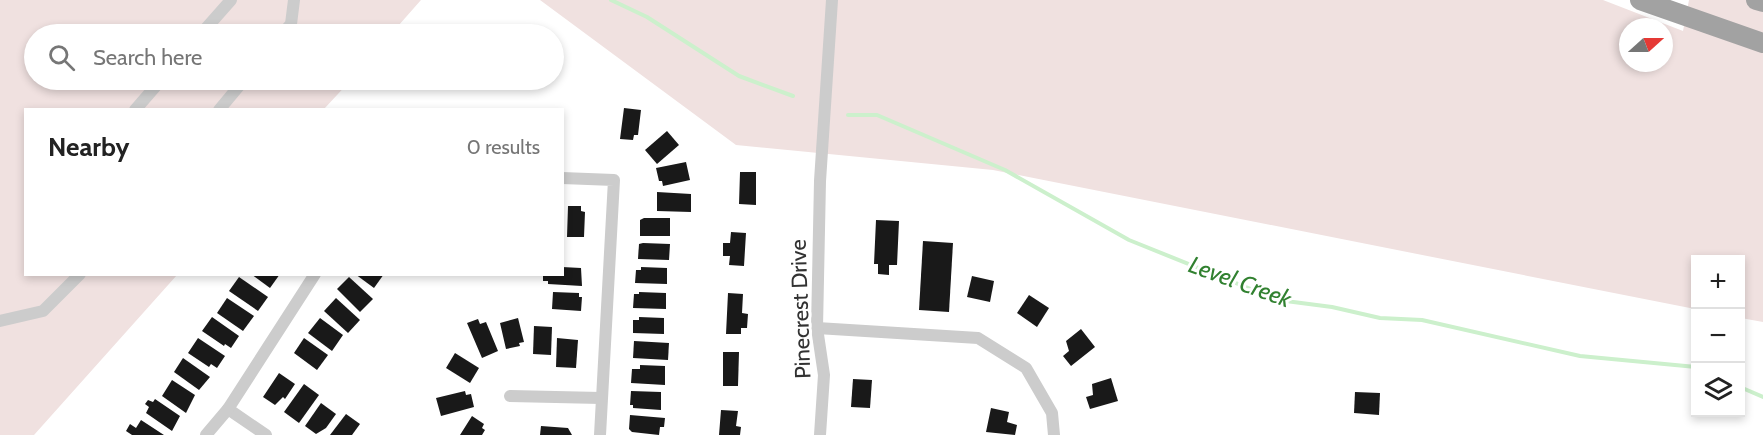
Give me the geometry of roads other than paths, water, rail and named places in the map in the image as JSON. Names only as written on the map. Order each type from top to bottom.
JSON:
[{"type":"highway","points":[[1640,0],[1674,5],[1763,43]]},
{"type":"highway","points":[[1756,0],[1763,2]]},
{"type":"street","points":[[210,24],[231,0]]},
{"type":"street","points":[[291,24],[294,0]]},
{"type":"street","name":"Pinecrest Drive","points":[[820,435],[824,375],[817,328],[820,181],[832,0]]},
{"type":"street","points":[[137,108],[153,90]]},
{"type":"street","points":[[221,108],[236,90]]},
{"type":"street","points":[[564,178],[614,180],[600,435]]},
{"type":"street","points":[[0,321],[43,311],[78,276]]},
{"type":"street","points":[[206,435],[228,409],[314,276]]},
{"type":"street","points":[[817,328],[978,338],[1026,368],[1052,413],[1054,435]]},
{"type":"street","points":[[510,396],[601,398]]},
{"type":"street","points":[[228,409],[266,435]]},
{"type":"waterway","name":"Level Creek","points":[[611,0],[647,17],[739,76],[793,96]]},
{"type":"waterway","name":"Level Creek","points":[[848,115],[877,115],[1005,170],[1129,240],[1278,300],[1332,307],[1380,318],[1422,320],[1580,356],[1691,367]]},
{"type":"waterway","name":"Level Creek","points":[[1745,389],[1763,397]]}]
